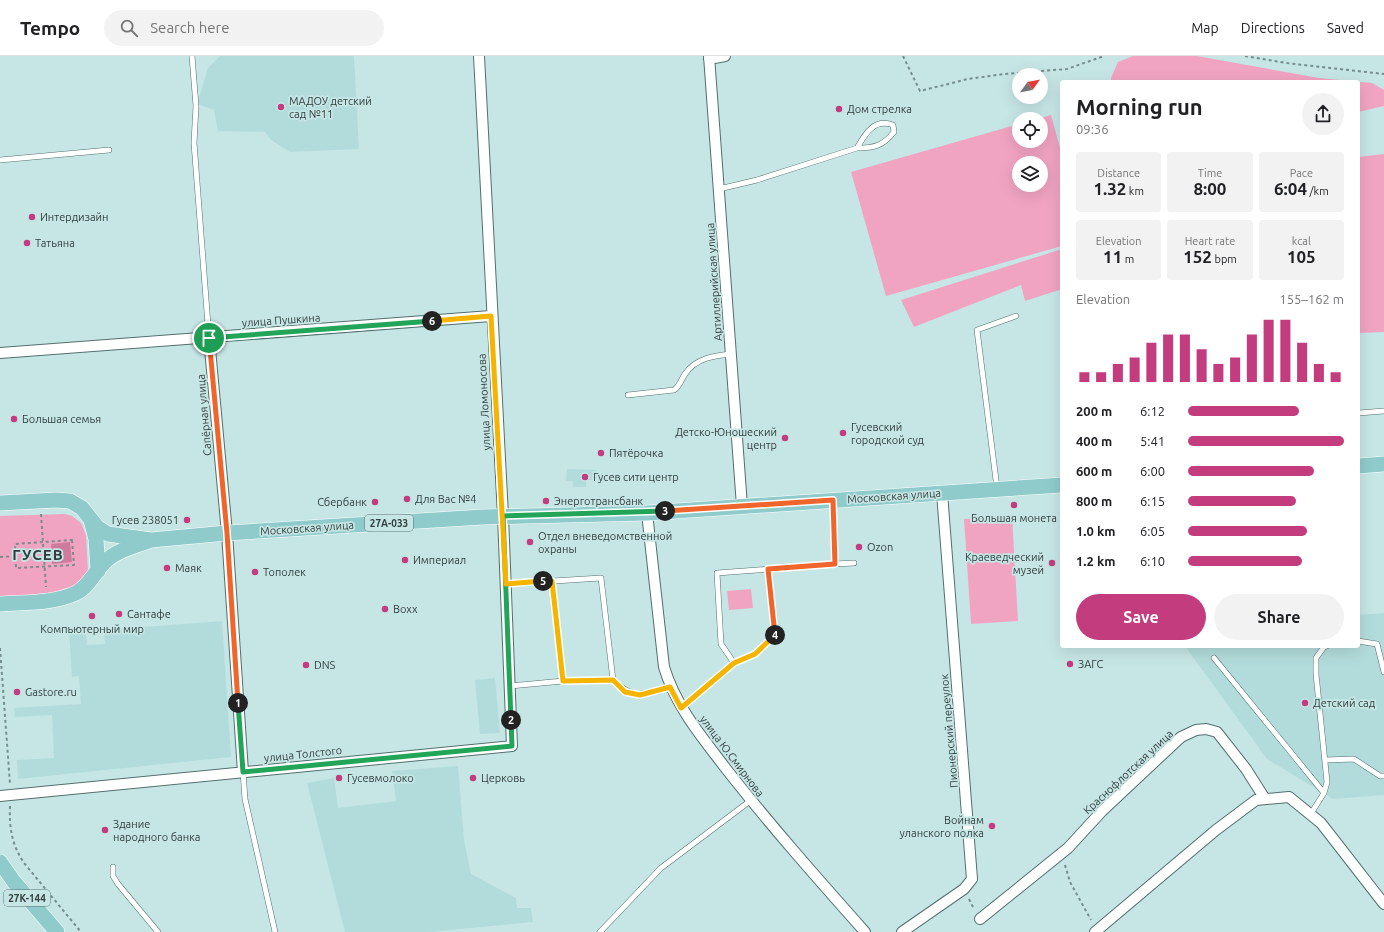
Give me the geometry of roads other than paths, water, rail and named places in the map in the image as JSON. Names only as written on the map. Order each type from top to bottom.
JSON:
[{"type":"main road","points":[[1360,466],[1384,464]]},
{"type":"main road","name":"Московская улица","points":[[0,503],[70,500],[82,508],[97,527],[108,534],[151,540],[227,533],[503,516],[647,513],[1060,485]]},
{"type":"main road","points":[[91,519],[96,539],[98,571]]},
{"type":"main road","name":"Московская улица","points":[[0,604],[46,601],[76,592],[87,585],[112,556],[151,540]]},
{"type":"main road","name":"27К-144","points":[[0,862],[14,882],[57,932]]},
{"type":"street","name":"улица Ломоносова","points":[[479,56],[491,316],[503,516],[512,746]]},
{"type":"street","points":[[709,58],[725,56]]},
{"type":"street","name":"Артиллерийская улица","points":[[709,58],[742,506]]},
{"type":"street","name":"улица Пушкина","points":[[0,353],[491,316]]},
{"type":"street","name":"Сапёрная улица","points":[[209,338],[227,533],[243,772]]},
{"type":"street","name":"Пионерский переулок","points":[[902,932],[964,889],[972,879],[942,493]]},
{"type":"street","name":"улица Ю.Смирнова","points":[[647,513],[664,667],[670,687],[681,708],[750,800],[864,932]]},
{"type":"street","name":"Краснофлотская улица","points":[[980,919],[1068,848],[1102,812],[1181,737],[1196,730],[1206,729],[1217,732],[1246,769],[1265,799]]},
{"type":"street","name":"улица Толстого","points":[[0,796],[512,746]]},
{"type":"street","points":[[1096,930],[1216,830],[1256,800],[1265,799],[1289,798],[1310,815],[1325,829],[1384,904]]},
{"type":"lane","name":"Сапёрная улица","points":[[192,56],[196,106],[194,143],[209,338]]},
{"type":"lane","points":[[719,189],[757,180],[857,148],[867,148],[886,142],[894,132],[893,125],[888,123],[873,126],[864,136],[857,148]]},
{"type":"lane","points":[[0,160],[109,150]]},
{"type":"lane","points":[[998,489],[977,330],[1016,316]]},
{"type":"lane","points":[[628,395],[674,390],[678,387],[685,374],[691,367],[699,361],[708,357],[731,354]]},
{"type":"lane","points":[[1360,413],[1384,411]]},
{"type":"lane","points":[[833,500],[835,564]]},
{"type":"lane","points":[[681,708],[734,663],[720,644],[717,573],[854,563]]},
{"type":"lane","points":[[506,584],[601,578],[613,680],[625,692],[640,695],[670,687]]},
{"type":"lane","points":[[552,581],[563,681]]},
{"type":"lane","points":[[1360,641],[1377,644],[1384,672]]},
{"type":"lane","points":[[1310,815],[1324,793],[1327,782],[1316,674],[1316,658],[1323,648]]},
{"type":"lane","points":[[1214,658],[1324,793]]},
{"type":"lane","points":[[510,686],[563,681],[613,680]]},
{"type":"lane","points":[[1325,760],[1354,759],[1380,776],[1384,776]]},
{"type":"lane","points":[[243,772],[245,799],[275,932]]},
{"type":"lane","points":[[600,932],[661,868],[750,800]]},
{"type":"lane","points":[[113,867],[113,876],[118,884],[158,932]]},
{"type":"place","name":"МАДОУ детский сад №11","points":[[281,107]]},
{"type":"place","name":"Дом стрелка","points":[[839,109]]},
{"type":"place","name":"Интердизайн","points":[[32,217]]},
{"type":"place","name":"Татьяна","points":[[27,243]]},
{"type":"place","name":"Большая семья","points":[[14,419]]},
{"type":"place","name":"Гусевский городской суд","points":[[843,433]]},
{"type":"place","name":"Детско-Юношеский центр","points":[[785,438]]},
{"type":"place","name":"Пятёрочка","points":[[601,453]]},
{"type":"place","name":"Гусев сити центр","points":[[585,477]]},
{"type":"place","name":"Для Вас №4","points":[[407,499]]},
{"type":"place","name":"Энерготрансбанк","points":[[546,501]]},
{"type":"place","name":"Сбербанк","points":[[375,502]]},
{"type":"place","name":"Большая монета","points":[[1014,505]]},
{"type":"place","name":"Гусев 238051","points":[[187,520]]},
{"type":"place","name":"Отдел вневедомственной охраны","points":[[530,542]]},
{"type":"place","name":"Ozon","points":[[859,547]]},
{"type":"place","name":"Империал","points":[[405,560]]},
{"type":"place","name":"Краеведческий музей","points":[[1052,563]]},
{"type":"place","name":"Маяк","points":[[167,568]]},
{"type":"place","name":"Тополек","points":[[255,572]]},
{"type":"place","name":"Boxx","points":[[385,609]]},
{"type":"place","name":"Сантафе","points":[[119,614]]},
{"type":"place","name":"Компьютерный мир","points":[[92,616]]},
{"type":"place","name":"ЗАГС","points":[[1070,664]]},
{"type":"place","name":"DNS","points":[[306,665]]},
{"type":"place","name":"Gastore.ru","points":[[17,692]]},
{"type":"place","name":"Детский сад","points":[[1305,703]]},
{"type":"place","name":"Гусевмолоко","points":[[339,778]]},
{"type":"place","name":"Церковь","points":[[473,778]]},
{"type":"place","name":"Войнам уланского полка","points":[[992,826]]},
{"type":"place","name":"Здание народного банка","points":[[105,830]]},
{"type":"district","name":"ГУСЕВ","points":[[38,555]]}]
